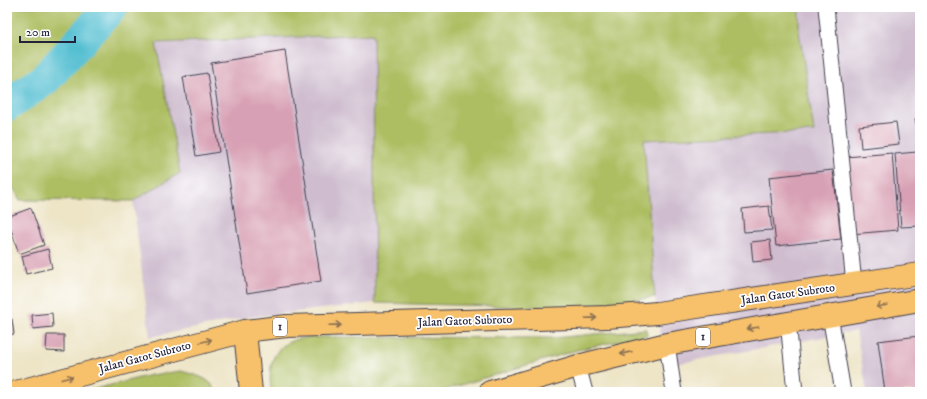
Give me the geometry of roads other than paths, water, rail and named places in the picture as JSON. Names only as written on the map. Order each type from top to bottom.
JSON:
[{"type":"highway","name":"Jalan Gatot Subroto","points":[[16,392],[245,331],[287,326],[607,317],[657,313],[920,274]]},
{"type":"highway","name":"1","points":[[490,392],[578,366],[667,344],[788,321],[920,300]]},
{"type":"highway","points":[[245,331],[251,392]]},
{"type":"street","points":[[826,7],[854,284]]},
{"type":"street","points":[[830,314],[843,392]]},
{"type":"street","points":[[788,321],[795,392]]},
{"type":"street","points":[[667,344],[674,392]]},
{"type":"street","points":[[578,366],[585,392]]},
{"type":"waterway","points":[[7,105],[44,80],[111,7]]}]
